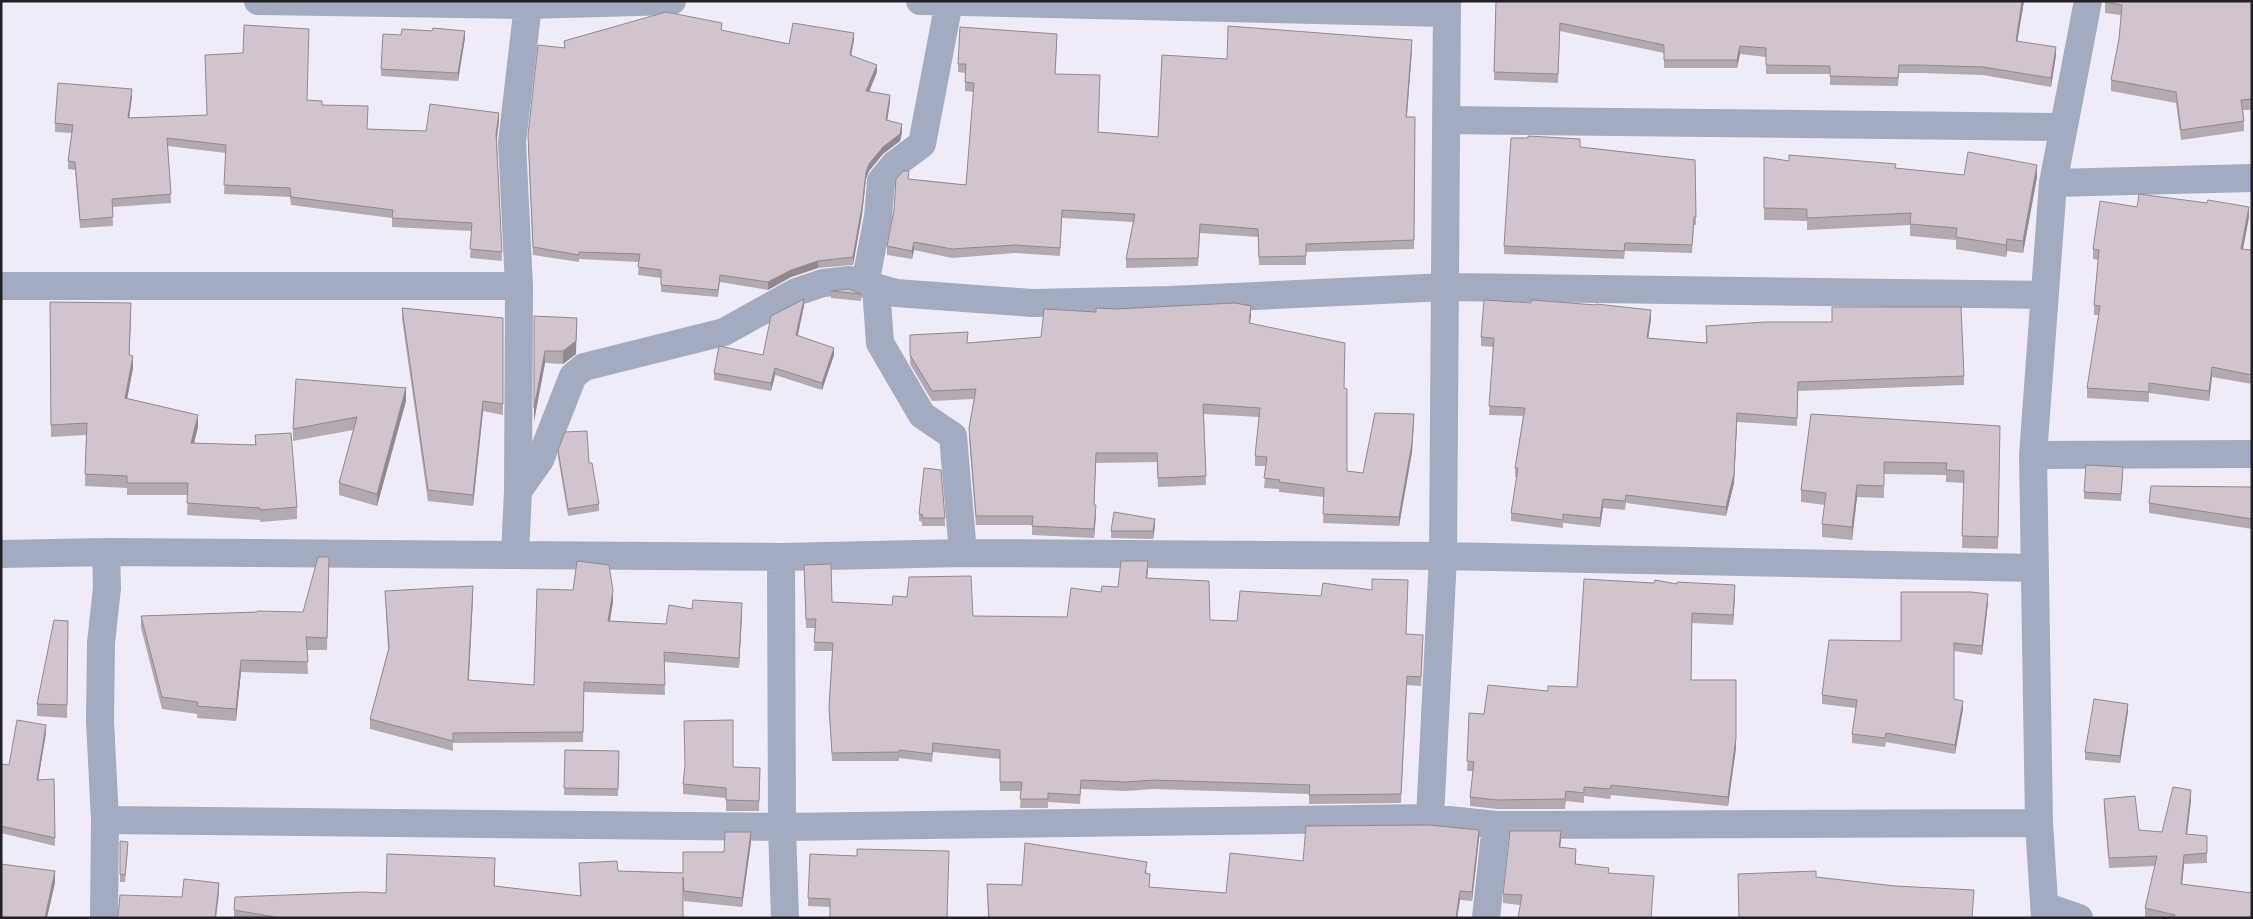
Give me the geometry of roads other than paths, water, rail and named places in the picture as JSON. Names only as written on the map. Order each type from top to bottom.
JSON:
[{"type":"street","points":[[258,1],[528,4],[672,1]]},
{"type":"street","points":[[920,1],[1447,7],[1443,556],[1430,818]]},
{"type":"street","points":[[2078,918],[2044,912],[2039,823],[2033,455],[2053,183],[2062,127],[2088,1]]},
{"type":"street","points":[[948,2],[922,144],[895,164],[881,181],[870,286],[880,343],[922,415],[953,436],[963,553]]},
{"type":"street","points":[[515,555],[518,492],[519,286],[512,142],[528,4]]},
{"type":"street","points":[[1447,120],[2062,127]]},
{"type":"street","points":[[2053,183],[2252,178]]},
{"type":"street","points":[[518,492],[540,460],[573,376],[584,367],[724,332],[796,292],[823,283],[850,280],[896,293],[1032,303],[1179,300],[1446,287],[2044,295]]},
{"type":"street","points":[[1,286],[519,286]]},
{"type":"street","points":[[2033,455],[2252,454]]},
{"type":"street","points":[[1,554],[106,552],[782,557],[963,553],[1443,556],[2035,568]]},
{"type":"street","points":[[104,918],[105,820],[100,720],[101,643],[107,588],[106,552]]},
{"type":"street","points":[[782,557],[782,827],[785,918]]},
{"type":"street","points":[[105,820],[782,827],[1430,818],[1496,825],[2039,823]]},
{"type":"street","points":[[1486,918],[1496,825]]}]
